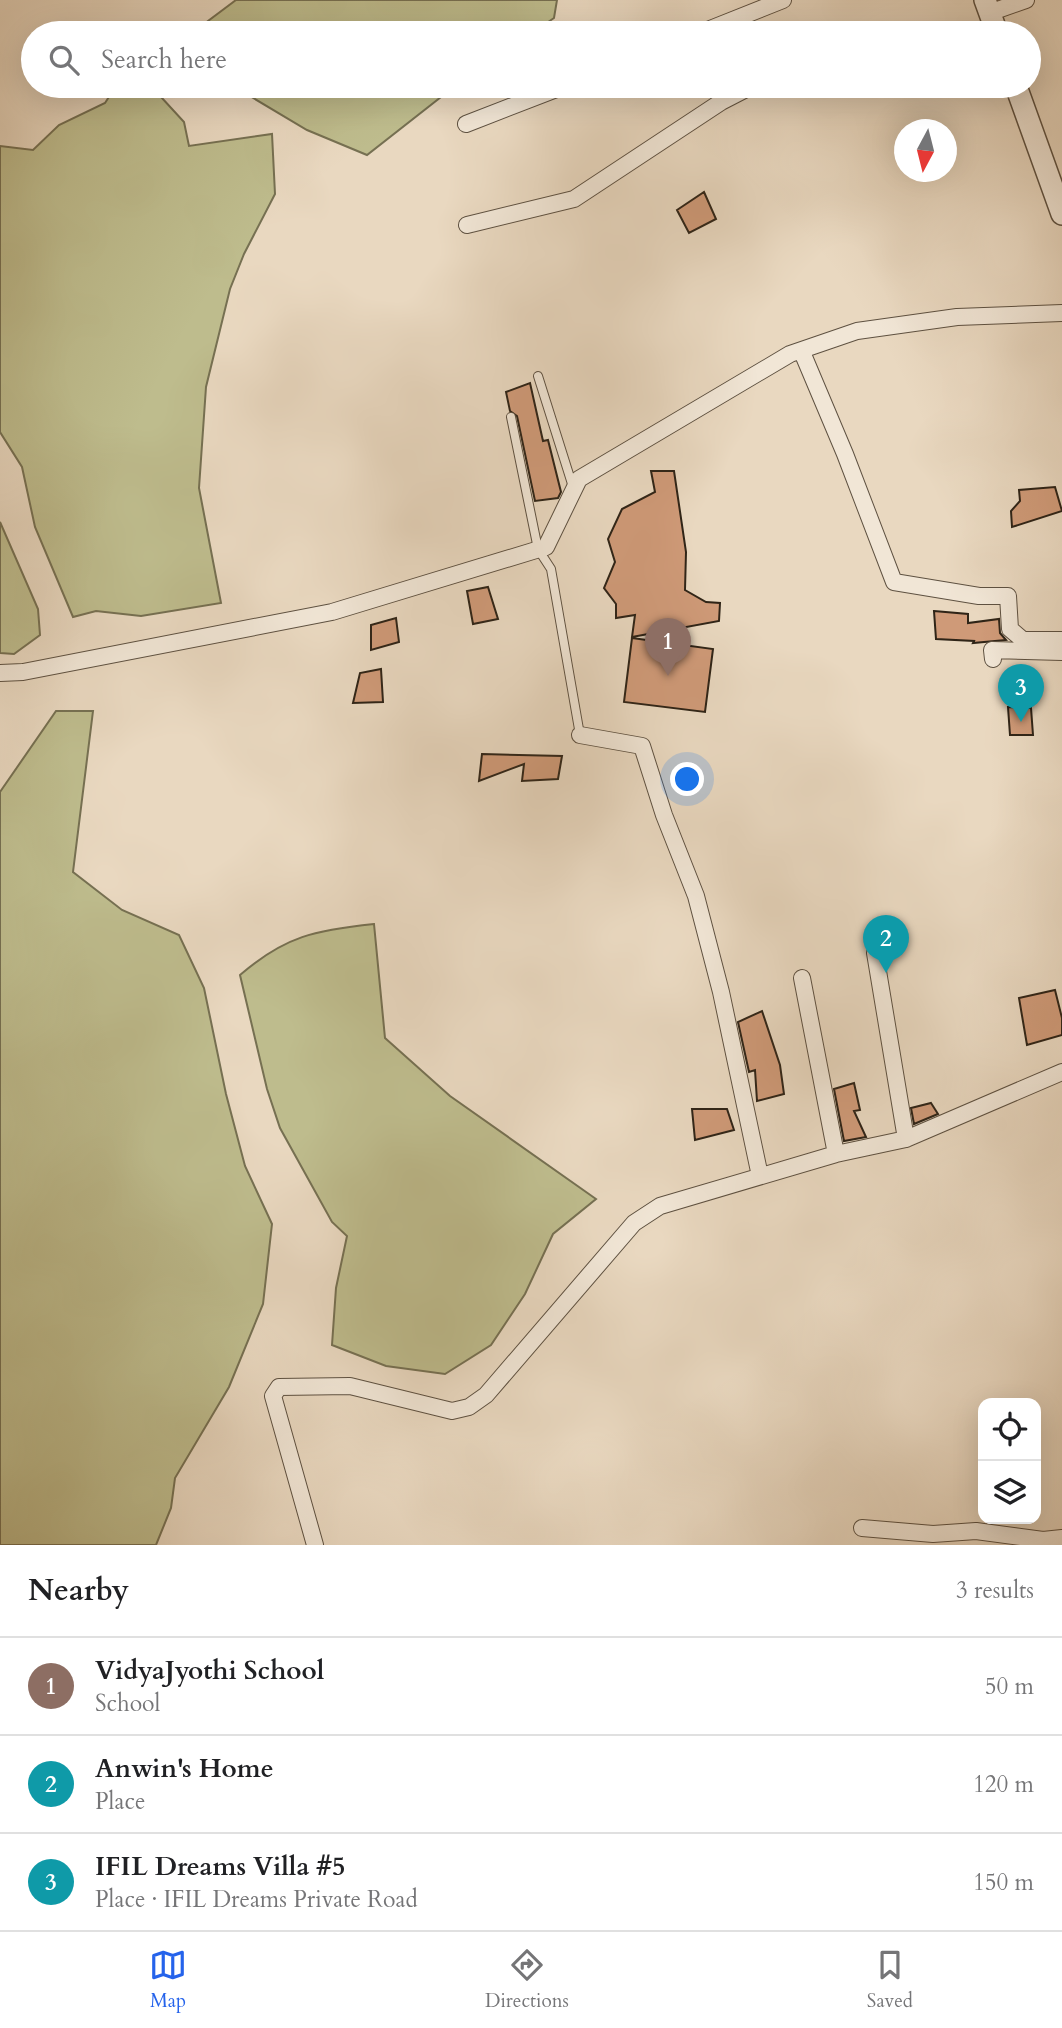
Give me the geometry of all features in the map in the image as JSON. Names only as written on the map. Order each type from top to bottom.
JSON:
[{"type":"street","points":[[730,21],[783,0]]},
{"type":"street","points":[[992,19],[1026,0]]},
{"type":"street","points":[[466,124],[533,98]]},
{"type":"street","points":[[467,225],[574,199],[729,98]]},
{"type":"street","points":[[1020,98],[1062,214]]},
{"type":"street","points":[[0,673],[23,672],[332,612],[545,547],[575,493],[579,479],[790,354],[857,331],[957,317],[1062,313]]},
{"type":"street","points":[[802,352],[894,582],[979,596],[1008,596],[1010,629],[1021,645],[1062,652]]},
{"type":"street","points":[[993,659],[992,650],[1062,640]]},
{"type":"street","points":[[580,735],[642,746],[664,815],[696,895],[721,992],[761,1176]]},
{"type":"street","points":[[875,953],[906,1139]]},
{"type":"street","points":[[802,978],[836,1154]]},
{"type":"street","points":[[315,1545],[273,1396],[279,1387],[350,1386],[452,1411],[469,1407],[486,1395],[634,1223],[660,1206],[836,1154],[906,1139],[1062,1072]]},
{"type":"street","points":[[862,1528],[933,1534],[976,1531],[1043,1540],[1062,1538]]},
{"type":"lane","points":[[538,376],[575,493]]},
{"type":"lane","points":[[511,417],[538,549],[551,569],[580,735]]},
{"type":"shaded area","points":[[236,0],[557,0],[554,18],[550,21],[208,21]]},
{"type":"shaded area","points":[[108,98],[162,98],[184,122],[189,146],[272,134],[275,194],[244,254],[230,289],[206,387],[199,488],[221,603],[141,616],[96,611],[73,617],[35,527],[22,467],[0,432],[0,146],[33,150],[59,125],[105,103]]},
{"type":"shaded area","points":[[253,98],[440,98],[367,155],[307,130]]},
{"type":"shaded area","points":[[0,522],[38,609],[40,635],[14,654],[0,653]]},
{"type":"shaded area","points":[[56,711],[93,711],[73,872],[122,910],[179,935],[204,988],[226,1094],[245,1166],[272,1224],[263,1304],[229,1387],[175,1478],[171,1508],[156,1545],[0,1545],[0,792]]},
{"type":"shaded area","points":[[374,924],[385,1038],[450,1096],[596,1199],[553,1234],[525,1294],[491,1345],[445,1374],[386,1366],[332,1345],[336,1288],[347,1236],[332,1222],[280,1128],[267,1089],[240,975],[272,951],[302,937]]},
{"type":"building","points":[[704,192],[716,219],[689,233],[677,210]]},
{"type":"building","points":[[530,383],[543,441],[548,440],[561,492],[558,498],[535,501],[517,416],[510,411],[506,392]]},
{"type":"building","points":[[651,471],[674,471],[686,552],[685,590],[706,602],[720,603],[719,621],[632,637],[635,615],[616,618],[616,604],[604,588],[615,562],[608,539],[622,509],[655,492]]},
{"type":"building","points":[[1055,487],[1062,511],[1012,527],[1011,511],[1020,501],[1019,490]]},
{"type":"building","points":[[488,587],[498,619],[473,624],[467,591]]},
{"type":"building","points":[[934,611],[968,614],[968,623],[999,619],[1000,633],[1006,640],[973,643],[974,641],[936,639]]},
{"type":"building","points":[[396,618],[399,642],[371,650],[371,625]]},
{"type":"building","points":[[632,638],[713,649],[705,712],[624,702]]},
{"type":"building","points":[[381,669],[383,702],[353,703],[360,673]]},
{"type":"building","points":[[1008,707],[1031,708],[1033,735],[1010,735]]},
{"type":"building","points":[[482,754],[562,756],[558,779],[522,781],[524,764],[479,781]]},
{"type":"building","points":[[1055,990],[1062,1018],[1062,1035],[1027,1045],[1019,998]]},
{"type":"building","points":[[762,1011],[780,1065],[784,1094],[757,1101],[755,1070],[749,1072],[738,1022]]},
{"type":"building","points":[[854,1083],[860,1110],[854,1111],[866,1137],[844,1141],[834,1089]]},
{"type":"building","points":[[931,1103],[938,1114],[914,1124],[911,1108]]},
{"type":"building","points":[[692,1109],[727,1109],[734,1130],[695,1140]]},
{"type":"place","name":"VidyaJyothi School","points":[[668,676]]},
{"type":"place","name":"IFIL Dreams Villa #5","points":[[1021,722]]},
{"type":"place","name":"Anwin's Home","points":[[886,973]]}]
